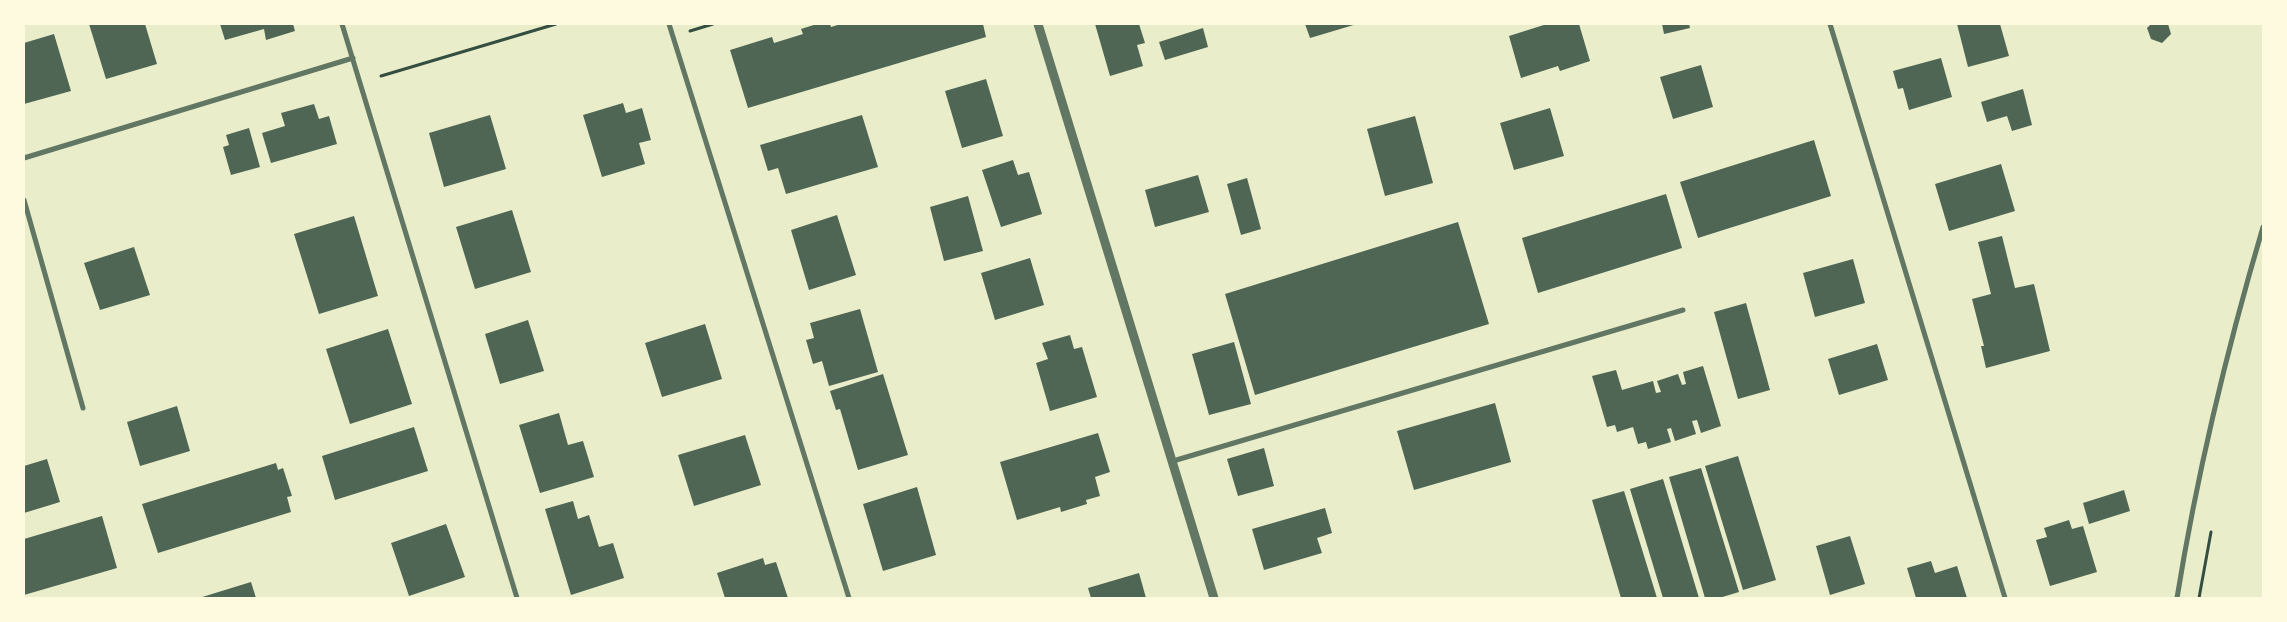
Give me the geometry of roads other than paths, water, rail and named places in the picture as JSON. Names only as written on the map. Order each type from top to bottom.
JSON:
[{"type":"street","points":[[342,24],[517,598]]},
{"type":"street","points":[[669,24],[849,598]]},
{"type":"street","points":[[1038,24],[1214,598]]},
{"type":"street","points":[[1830,24],[2005,598]]},
{"type":"street","points":[[24,158],[353,58]]},
{"type":"street","points":[[24,200],[83,408]]},
{"type":"street","points":[[2177,598],[2199,484],[2223,380],[2263,228]]},
{"type":"street","points":[[1173,460],[1683,310]]}]
